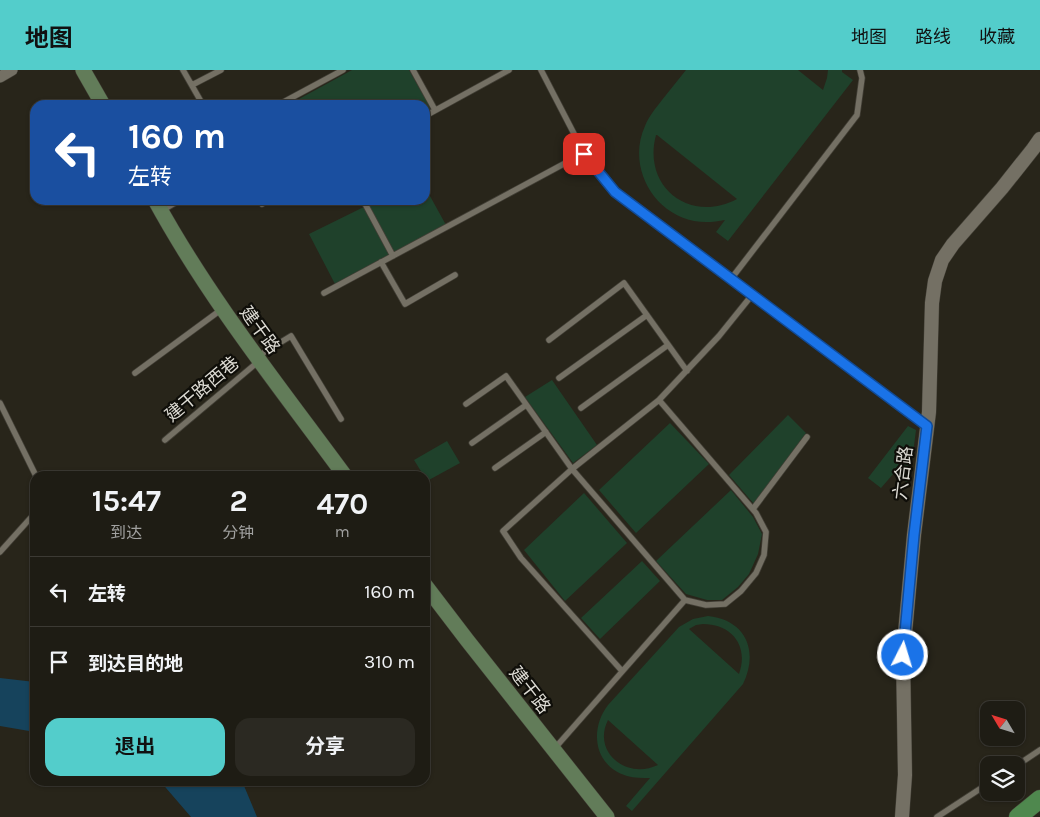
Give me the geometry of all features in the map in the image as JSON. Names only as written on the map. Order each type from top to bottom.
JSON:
[{"type":"main road","points":[[83,70],[100,100]]},
{"type":"main road","name":"建干路","points":[[158,205],[222,309],[341,471]]},
{"type":"main road","name":"建干路","points":[[430,592],[607,817]]},
{"type":"main road","points":[[1018,817],[1040,799]]},
{"type":"main road","points":[[1034,817],[1040,812]]},
{"type":"street","points":[[0,77],[12,70]]},
{"type":"street","name":"六合路","points":[[902,817],[905,775],[903,655],[914,535],[927,426],[932,302],[935,280],[942,260],[953,244],[1002,188],[1040,139]]},
{"type":"lane","points":[[183,70],[201,100]]},
{"type":"lane","points":[[192,85],[220,70]]},
{"type":"lane","points":[[287,100],[343,70]]},
{"type":"lane","points":[[413,70],[430,100]]},
{"type":"lane","points":[[430,113],[509,70]]},
{"type":"lane","points":[[541,70],[584,154],[615,192],[927,426]]},
{"type":"lane","points":[[730,279],[857,116],[862,78],[860,70]]},
{"type":"lane","points":[[430,101],[435,110]]},
{"type":"lane","points":[[324,293],[584,154]]},
{"type":"lane","points":[[367,205],[393,256]]},
{"type":"lane","points":[[381,262],[405,304],[455,275]]},
{"type":"lane","points":[[548,340],[624,283],[686,371]]},
{"type":"lane","points":[[622,671],[521,558],[502,531],[572,469],[659,400],[719,336],[752,295]]},
{"type":"lane","points":[[135,373],[222,309]]},
{"type":"lane","points":[[558,378],[647,315]]},
{"type":"lane","name":"建干路西巷","points":[[164,440],[258,359],[291,336],[341,419]]},
{"type":"lane","points":[[581,408],[668,345]]},
{"type":"lane","points":[[466,404],[506,376],[572,469],[686,600],[706,605],[725,604],[741,591],[756,573],[764,555],[766,532],[753,509],[659,400]]},
{"type":"lane","points":[[0,404],[34,471]]},
{"type":"lane","points":[[472,443],[526,405]]},
{"type":"lane","points":[[495,468],[546,432]]},
{"type":"lane","points":[[753,509],[807,437]]},
{"type":"lane","points":[[0,552],[30,519]]},
{"type":"lane","points":[[553,750],[686,600]]},
{"type":"lane","points":[[1025,760],[1040,750]]},
{"type":"lane","points":[[936,817],[980,789]]},
{"type":"green space","points":[[352,70],[409,70],[426,100],[297,100]]},
{"type":"green space","points":[[686,70],[798,70],[823,90],[828,70],[842,70],[853,80],[728,241],[716,232],[725,220],[702,222],[679,216],[655,198],[647,185],[642,171],[639,156],[640,141],[645,126],[653,112]],"holes":[[[657,135],[737,199],[719,206],[703,207],[687,203],[674,196],[663,185],[656,170],[654,154]]]},
{"type":"green space","points":[[430,196],[446,225],[335,284],[309,234],[368,205],[430,205]]},
{"type":"green space","points":[[552,380],[597,445],[573,463],[525,397]]},
{"type":"green space","points":[[788,415],[806,433],[754,504],[729,475]]},
{"type":"green space","points":[[670,423],[709,464],[636,533],[599,490]]},
{"type":"green space","points":[[908,426],[916,430],[909,484],[894,473],[881,488],[868,478]]},
{"type":"green space","points":[[447,441],[460,463],[430,479],[430,471],[421,471],[414,460]]},
{"type":"green space","points":[[731,490],[753,517],[762,534],[758,554],[749,574],[738,587],[722,600],[707,600],[686,594],[656,561]]},
{"type":"green space","points":[[584,493],[627,543],[565,601],[524,550]]},
{"type":"green space","points":[[642,561],[660,581],[600,639],[581,618]]},
{"type":"green space","points":[[708,616],[721,619],[732,624],[740,631],[746,639],[749,649],[748,672],[743,684],[632,811],[626,806],[650,778],[627,776],[607,764],[601,756],[598,746],[598,725],[608,705],[679,627],[693,619]],"holes":[[[703,624],[722,628],[736,638],[742,654],[739,674],[689,629]],[[608,720],[658,765],[646,769],[634,769],[624,766],[615,760],[608,752],[605,743],[604,732]]]},
{"type":"water","points":[[0,678],[30,681],[30,731],[0,726]]},
{"type":"water","points":[[164,786],[244,786],[257,817],[191,817]]},
{"type":"route","points":[[584,154],[615,192],[927,426],[914,535],[903,655]]}]
